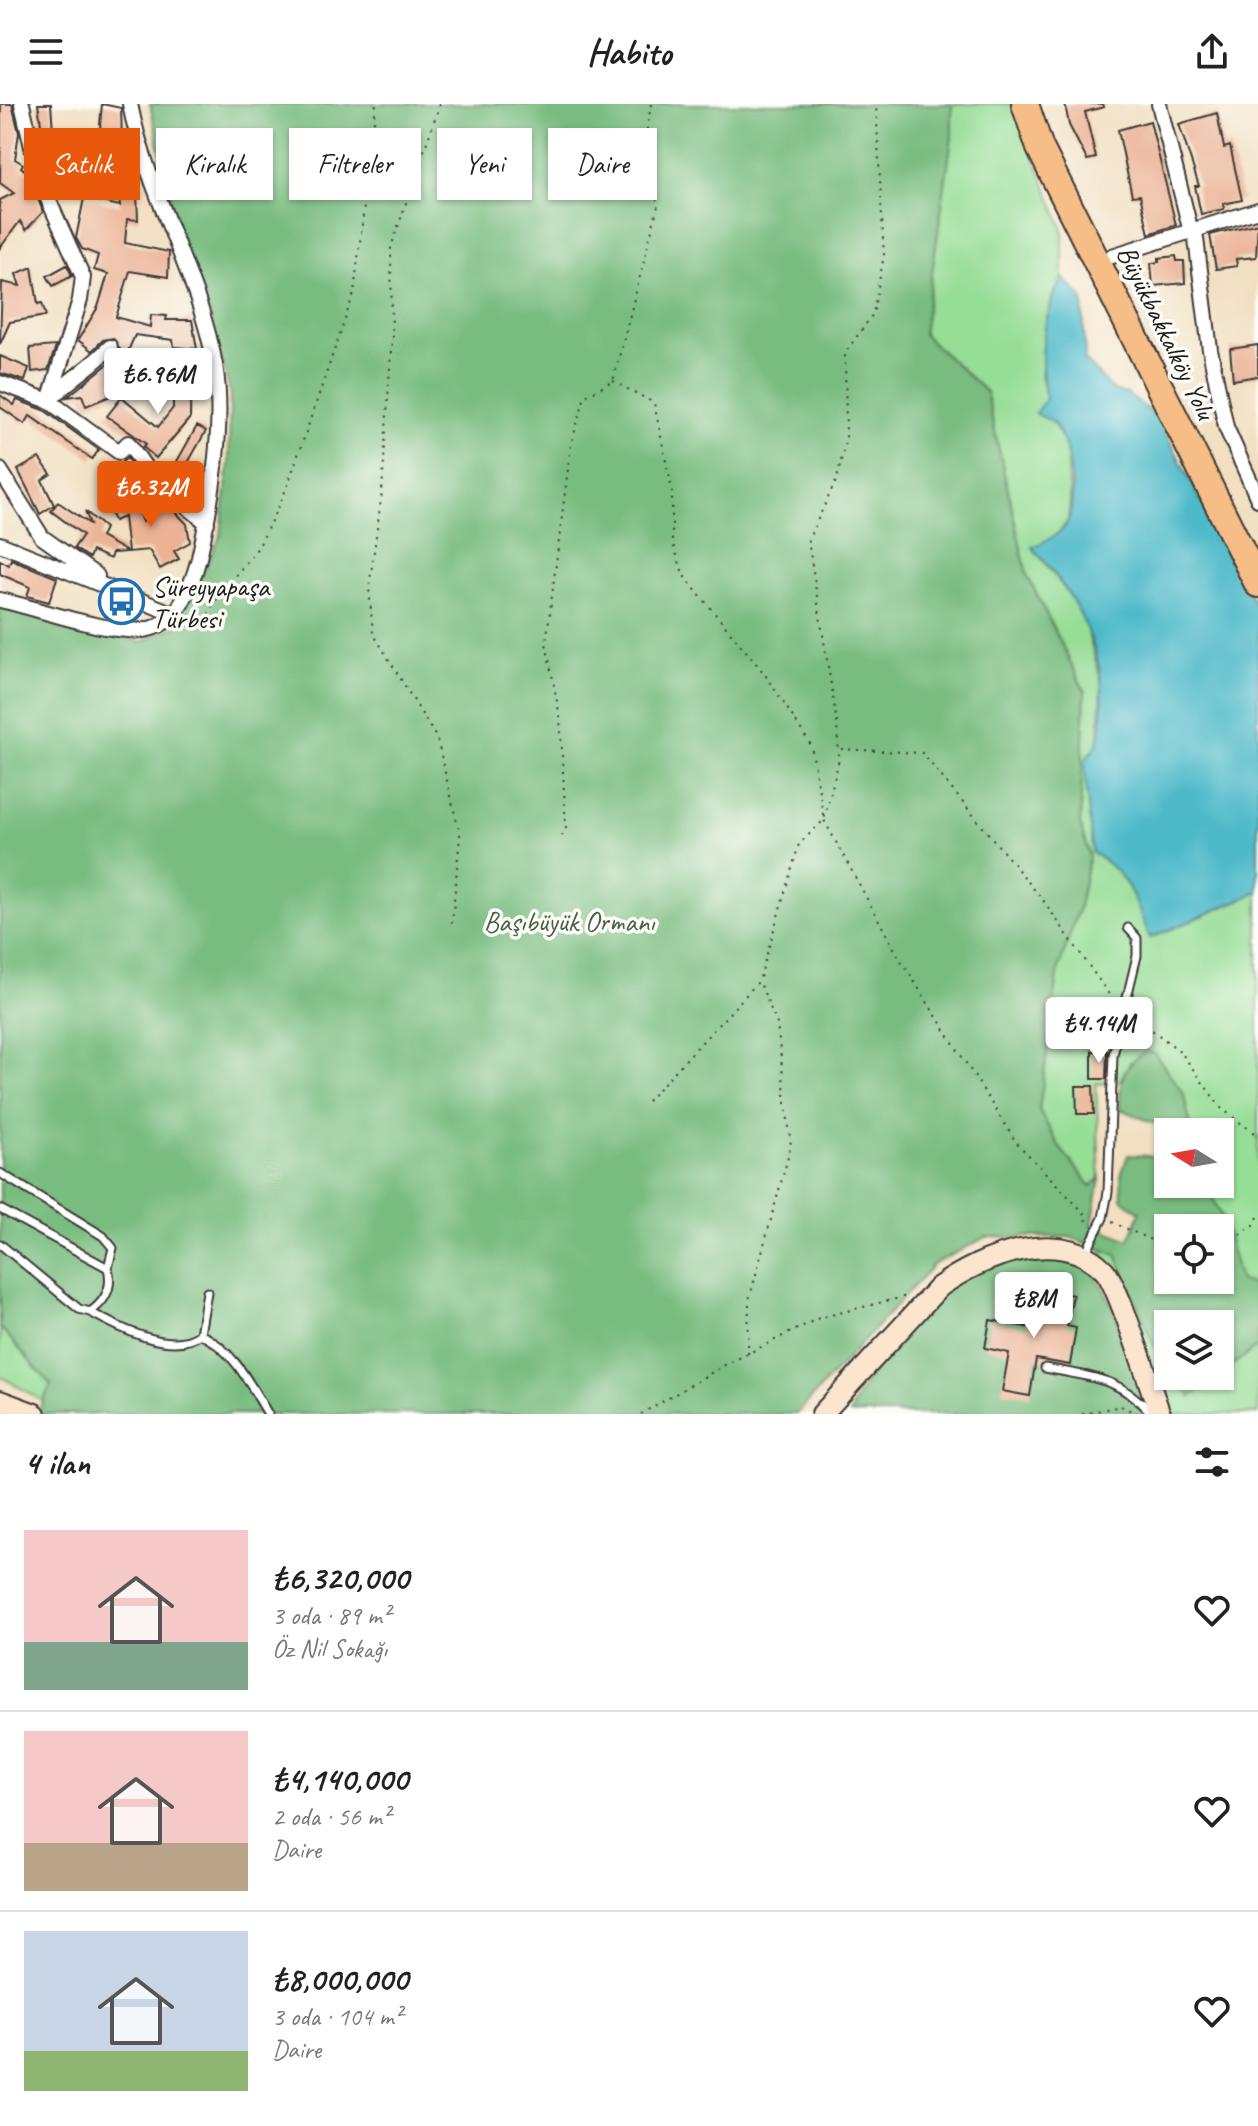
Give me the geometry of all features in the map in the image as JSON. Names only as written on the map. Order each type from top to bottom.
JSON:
[{"type":"highway","name":"Büyükbakkalköy Yolu","points":[[1025,104],[1040,148],[1258,584]]},
{"type":"highway","name":"Büyükbakkalköy Yolu","points":[[1042,104],[1055,141],[1258,547]]},
{"type":"main road","points":[[822,1414],[939,1287],[957,1274],[1005,1252],[1052,1248],[1084,1256],[1106,1272],[1160,1414]]},
{"type":"street","points":[[22,104],[40,181],[83,277],[80,300],[49,401]]},
{"type":"street","points":[[0,600],[120,629],[144,630],[165,623],[174,614],[192,580],[207,523],[214,475],[215,365],[130,104]]},
{"type":"street","points":[[1159,104],[1193,232],[1210,350],[1226,427],[1258,499]]},
{"type":"street","points":[[1112,256],[1258,210]]},
{"type":"street","points":[[49,401],[73,375],[92,366],[110,347]]},
{"type":"street","points":[[0,383],[49,401],[119,452],[128,443],[152,477],[207,523]]},
{"type":"street","points":[[0,470],[42,537],[109,587]]},
{"type":"street","points":[[0,544],[174,614]]},
{"type":"lane","points":[[1084,1256],[1103,1218],[1108,1192],[1113,1055],[1137,956],[1137,938],[1128,928]]},
{"type":"lane","points":[[0,1173],[103,1236],[113,1248],[108,1268],[109,1290],[102,1304],[90,1312]]},
{"type":"lane","points":[[0,1209],[108,1268]]},
{"type":"lane","points":[[0,1244],[79,1309],[177,1344],[191,1341],[200,1334],[207,1292]]},
{"type":"lane","points":[[200,1334],[216,1342],[235,1361],[268,1414]]},
{"type":"lane","points":[[1045,1368],[1111,1381],[1129,1390],[1153,1414]]},
{"type":"path","points":[[174,614],[203,627],[213,604],[259,546],[286,490],[354,293],[376,104]]},
{"type":"path","points":[[440,104],[391,247],[392,336],[382,492],[369,588],[373,633],[437,739],[460,835],[452,923]]},
{"type":"path","points":[[562,836],[566,828],[560,717],[546,643],[571,445],[585,396],[613,381],[658,206],[645,142],[651,104]]},
{"type":"path","points":[[647,1101],[759,981],[799,844],[824,820],[839,748],[808,540],[837,479],[846,437],[845,353],[873,314],[884,255],[876,104]]},
{"type":"path","points":[[613,381],[654,403],[672,490],[672,541],[684,576],[764,673],[811,745],[824,820],[900,959],[1016,1142],[1087,1216],[1084,1256]]},
{"type":"path","points":[[839,748],[922,753],[1043,900],[1112,1000],[1180,1051],[1221,1108],[1258,1136]]},
{"type":"path","points":[[748,1354],[749,1300],[791,1146],[777,1024],[759,981]]},
{"type":"path","points":[[1234,1239],[1254,1225],[1258,1217]]},
{"type":"path","points":[[1103,1218],[1154,1241]]},
{"type":"path","points":[[641,1414],[819,1318],[909,1295]]},
{"type":"path","points":[[1082,1414],[1121,1406],[1139,1414]]},
{"type":"green space","name":"Başıbüyük Ormanı","points":[[150,104],[952,104],[952,137],[923,334],[986,392],[1027,575],[1085,692],[1080,824],[1089,855],[1079,907],[1059,968],[1039,1110],[1060,1148],[1091,1186],[1100,1179],[1092,1225],[1129,1240],[1140,1212],[1122,1199],[1121,1175],[1128,1155],[1154,1157],[1154,1198],[1213,1198],[1220,1214],[1154,1214],[1154,1294],[1234,1294],[1234,1259],[1240,1281],[1258,1285],[1258,1346],[1234,1364],[1234,1310],[1154,1310],[1154,1346],[1117,1255],[1070,1237],[986,1237],[934,1264],[797,1414],[37,1414],[51,1385],[0,1327],[0,605],[141,642],[176,626],[221,535],[229,463],[230,393],[212,321],[176,225],[171,200],[273,200],[273,128],[156,128],[156,132]]},
{"type":"green space","points":[[952,104],[1013,104],[1063,229],[1063,278],[1052,297],[1041,375],[1052,422],[1066,445],[1070,500],[1068,521],[1056,536],[1033,547],[1082,612],[1102,684],[1092,852],[1115,870],[1130,889],[1151,938],[1258,892],[1258,1285],[1240,1281],[1234,1259],[1234,1214],[1220,1214],[1213,1198],[1234,1198],[1234,1118],[1189,1118],[1183,1092],[1131,1061],[1119,1082],[1096,1084],[1100,1179],[1091,1187],[1060,1148],[1039,1110],[1059,968],[1079,907],[1089,855],[1080,824],[1085,692],[1027,575],[986,392],[923,334],[952,137]]},
{"type":"green space","points":[[1145,1051],[1154,1053],[1183,1092],[1189,1118],[1154,1118],[1154,1123],[1120,1109],[1120,1091],[1131,1063]]},
{"type":"green space","points":[[1101,1249],[1118,1255],[1154,1345],[1154,1384]]},
{"type":"green space","points":[[1039,1253],[1090,1268],[1106,1291],[1157,1414],[850,1414],[883,1358],[935,1299],[968,1276]]},
{"type":"green space","points":[[0,1327],[51,1385],[43,1401],[0,1376]]},
{"type":"green space","points":[[1258,1346],[1258,1414],[1171,1414],[1157,1390],[1185,1390],[1191,1396],[1199,1390],[1234,1390],[1234,1364]]},
{"type":"green space","points":[[1185,1390],[1199,1390],[1191,1396]]},
{"type":"water","points":[[1063,278],[1083,298],[1085,360],[1113,391],[1127,394],[1158,418],[1258,610],[1258,892],[1150,938],[1123,879],[1092,852],[1085,766],[1086,759],[1098,742],[1102,711],[1102,685],[1097,659],[1079,612],[1032,547],[1062,530],[1071,511],[1072,484],[1063,442],[1052,422],[1035,413],[1046,399],[1042,352],[1046,322]]},
{"type":"building","points":[[1,104],[12,104],[19,133],[15,159],[23,164],[24,200],[38,200],[43,212],[26,230],[20,221],[0,248],[0,200],[14,193],[0,183]]},
{"type":"building","points":[[38,104],[51,104],[53,128],[42,128]]},
{"type":"building","points":[[102,104],[121,108],[122,128],[101,128]]},
{"type":"building","points":[[1065,104],[1103,104],[1104,107],[1085,112],[1096,158],[1087,160],[1069,125]]},
{"type":"building","points":[[1217,113],[1224,148],[1230,146],[1242,200],[1223,204],[1224,209],[1201,214],[1195,186],[1199,186],[1179,124]]},
{"type":"building","points":[[1150,121],[1176,225],[1149,234],[1140,195],[1132,196],[1118,130]]},
{"type":"building","points":[[84,200],[120,206],[120,200],[137,200],[138,220],[127,219],[125,243],[169,252],[168,277],[130,271],[116,317],[150,327],[151,315],[167,316],[166,320],[192,320],[197,349],[174,347],[173,340],[135,335],[128,351],[144,367],[129,384],[133,387],[86,406],[82,395],[67,397],[108,364],[118,361],[112,362],[121,351],[113,338],[103,340],[92,351],[78,340],[98,307],[108,274],[94,270],[98,255],[82,249],[76,238]]},
{"type":"building","points":[[1258,223],[1256,257],[1236,259],[1237,266],[1216,269],[1210,235]]},
{"type":"building","points":[[1176,256],[1177,261],[1184,261],[1185,283],[1153,286],[1151,263],[1159,262],[1159,258]]},
{"type":"building","points":[[67,265],[72,276],[53,286],[47,276]]},
{"type":"building","points":[[32,267],[38,304],[42,303],[46,316],[10,322],[0,344],[2,282],[20,286],[16,274]]},
{"type":"building","points":[[1258,345],[1258,376],[1233,380],[1230,349]]},
{"type":"building","points":[[56,346],[48,370],[32,372],[30,348]]},
{"type":"building","points":[[0,356],[29,368],[25,381],[0,373]]},
{"type":"building","points":[[173,368],[191,368],[190,418],[156,458],[143,447],[146,444],[107,416],[122,397],[158,427],[173,408]]},
{"type":"building","points":[[0,395],[14,405],[17,400],[44,410],[99,450],[92,459],[30,416],[25,424],[0,407]]},
{"type":"building","points":[[197,426],[206,431],[185,468],[200,478],[192,497],[180,487],[191,476],[174,483],[168,477]]},
{"type":"building","points":[[39,458],[51,474],[42,480],[54,505],[40,514],[18,470]]},
{"type":"building","points":[[127,458],[136,471],[125,482],[112,470]]},
{"type":"building","points":[[131,489],[143,522],[165,501],[187,524],[190,542],[174,551],[179,559],[160,569],[149,550],[128,552],[124,517],[114,521],[105,501]]},
{"type":"building","points":[[58,502],[90,524],[85,511],[105,528],[101,537],[127,552],[112,553],[110,559],[92,551],[89,558],[74,548],[83,535],[51,511]]},
{"type":"building","points":[[11,559],[57,578],[49,602],[27,596],[30,587],[0,574],[0,560],[9,565]]},
{"type":"building","points":[[1092,1051],[1107,1051],[1106,1079],[1092,1079]]},
{"type":"building","points":[[1076,1086],[1093,1086],[1094,1114],[1077,1114]]},
{"type":"building","points":[[1034,1288],[1073,1295],[1067,1326],[1076,1328],[1070,1365],[1036,1359],[1030,1396],[1002,1391],[1009,1353],[985,1348],[990,1320],[1027,1327]]},
{"type":"place","name":"Süreyyapaşa Türbesi","points":[[121,602]]}]
